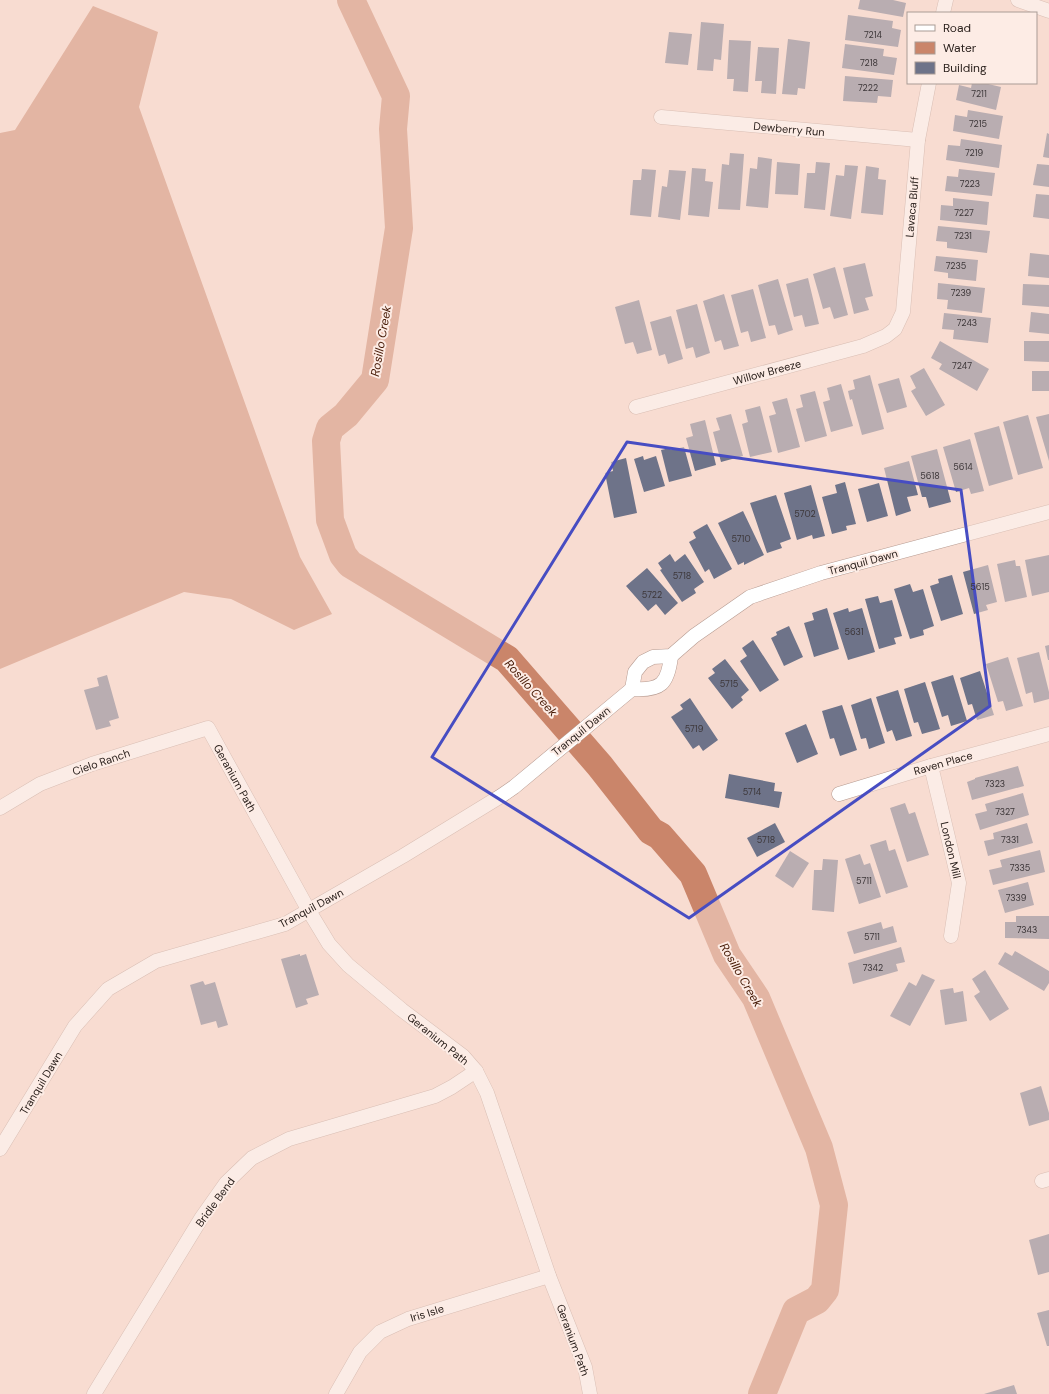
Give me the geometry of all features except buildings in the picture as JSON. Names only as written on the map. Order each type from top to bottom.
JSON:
[{"type":"street","points":[[943,12],[946,0]]},
{"type":"street","points":[[1018,0],[1049,11]]},
{"type":"street","name":"Lavaca Bluff","points":[[895,329],[903,312],[918,140],[929,84]]},
{"type":"street","name":"Dewberry Run","points":[[661,117],[918,140]]},
{"type":"street","name":"Willow Breeze","points":[[636,408],[863,346],[886,336],[895,329]]},
{"type":"street","name":"Tranquil Dawn","points":[[671,656],[694,636],[750,597],[821,574],[1049,512]]},
{"type":"street","points":[[671,656],[668,674],[661,683],[650,689],[632,689],[635,672],[643,662],[653,657],[671,656]]},
{"type":"street","name":"Tranquil Dawn","points":[[0,1149],[75,1026],[108,989],[156,961],[285,924],[309,911],[403,856],[514,787],[632,689]]},
{"type":"street","name":"Cielo Ranch","points":[[0,808],[40,784],[92,764],[208,728]]},
{"type":"street","name":"Geranium Path","points":[[208,728],[309,911],[329,944],[348,965],[402,1010],[462,1056],[476,1071],[487,1093],[549,1276],[585,1367],[590,1394]]},
{"type":"street","name":"Raven Place","points":[[839,794],[931,766],[1049,734]]},
{"type":"street","name":"London Mill","points":[[931,766],[959,883],[951,936]]},
{"type":"street","name":"Bridle Bend","points":[[94,1394],[202,1217],[226,1183],[252,1158],[289,1139],[435,1096],[476,1071]]},
{"type":"street","name":"Iris Isle","points":[[336,1394],[360,1352],[380,1332],[408,1319],[549,1276]]},
{"type":"highlighted area","points":[[627,442],[961,490],[990,706],[689,918],[432,757]]},
{"type":"water","points":[[93,6],[158,32],[139,107],[300,557],[332,614],[294,630],[231,599],[184,592],[0,669],[0,133],[15,130]]},
{"type":"waterway","name":"Rosillo Creek","points":[[351,0],[396,96],[393,129],[399,228],[375,380],[346,415],[330,428],[326,441],[330,520],[343,555],[350,564],[507,659],[600,766],[651,831],[660,836],[693,874],[727,955],[756,998],[819,1148],[834,1205],[825,1290],[817,1300],[796,1311],[762,1394]]}]
